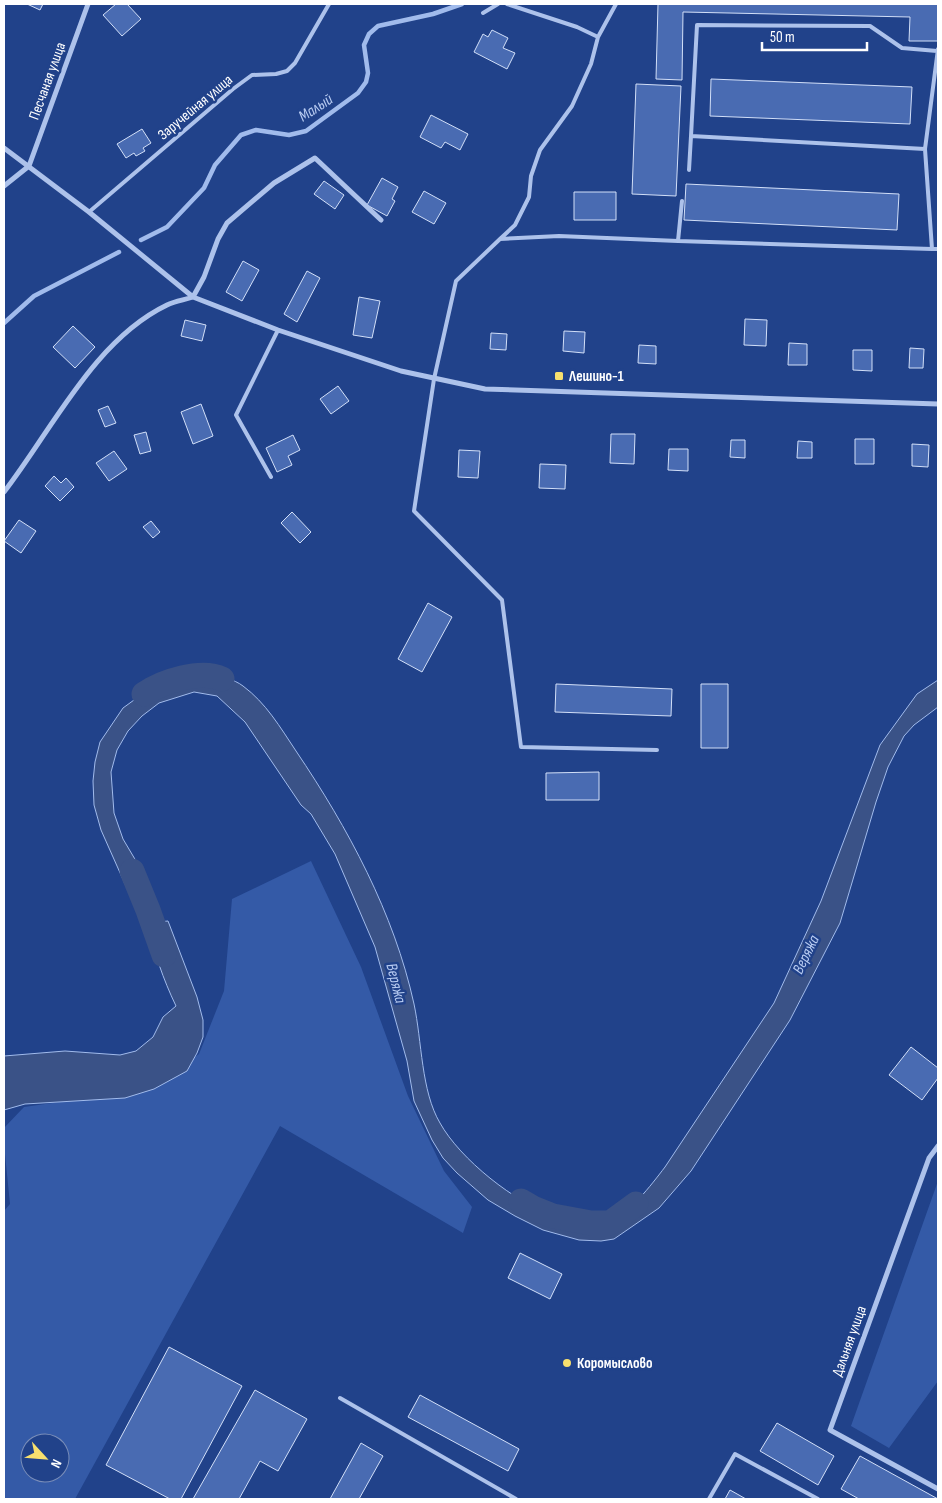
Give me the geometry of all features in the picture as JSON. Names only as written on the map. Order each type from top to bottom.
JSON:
[{"type":"street","name":"Песчаная улица","points":[[29,166],[88,4]]},
{"type":"street","points":[[4,148],[89,212],[192,297],[278,330],[401,371],[485,389],[938,404]]},
{"type":"street","points":[[4,492],[91,368],[111,346],[139,322],[168,305],[192,297],[204,277],[218,239],[227,224],[274,183],[315,158],[381,220]]},
{"type":"street","points":[[4,186],[29,166]]},
{"type":"street","name":"Дальняя улица","points":[[938,1146],[929,1158],[830,1430],[938,1489]]},
{"type":"lane","name":"Заручейная улица","points":[[89,212],[233,89],[252,75],[276,74],[287,71],[295,62],[329,4]]},
{"type":"lane","points":[[483,13],[498,4]]},
{"type":"lane","points":[[507,4],[577,27],[598,37]]},
{"type":"lane","points":[[616,4],[598,37],[588,71],[572,106],[540,150],[531,176],[528,197],[515,225],[456,281],[434,379],[414,511],[502,600],[521,747],[658,750]]},
{"type":"lane","points":[[689,170],[697,25],[870,26],[902,48],[938,50],[924,149],[932,249]]},
{"type":"lane","points":[[691,136],[924,149]]},
{"type":"lane","points":[[678,241],[682,201]]},
{"type":"lane","points":[[500,239],[559,236],[938,248]]},
{"type":"lane","points":[[272,476],[236,415],[278,330]]},
{"type":"lane","points":[[340,1398],[516,1499]]},
{"type":"lane","points":[[708,1499],[735,1454],[818,1499]]},
{"type":"shaded area","points":[[311,861],[361,967],[408,1096],[444,1171],[472,1207],[463,1233],[280,1126],[75,1499],[4,1499],[4,1211],[10,1204],[4,1128],[24,1107],[151,1089],[199,1054],[224,991],[232,899]]},
{"type":"shaded area","points":[[938,1181],[938,1381],[889,1448],[851,1426]]},
{"type":"water","points":[[209,672],[239,684],[266,708],[334,810],[367,872],[382,904],[405,970],[417,1018],[429,1096],[440,1123],[449,1137],[490,1178],[523,1201],[539,1210],[558,1217],[598,1224],[615,1220],[623,1214],[639,1199],[665,1167],[774,1003],[821,901],[880,745],[917,694],[938,680],[938,707],[914,725],[904,736],[888,767],[840,923],[790,1020],[691,1171],[659,1208],[614,1239],[601,1241],[579,1240],[543,1230],[488,1200],[443,1158],[432,1140],[414,1101],[407,1061],[375,947],[335,854],[311,814],[301,805],[245,722],[217,696],[194,692],[159,703],[142,716],[128,731],[117,750],[111,772],[114,813],[123,839],[139,866],[153,900],[133,902],[101,830],[94,805],[93,781],[100,742],[123,708],[145,692],[175,680]]},
{"type":"water","points":[[168,921],[197,997],[203,1020],[203,1037],[187,1071],[154,1089],[125,1098],[25,1104],[4,1110],[4,1056],[65,1051],[120,1055],[136,1051],[153,1037],[163,1017],[176,1006],[159,965],[147,923]]},
{"type":"building","points":[[27,4],[43,4],[40,10]]},
{"type":"building","points":[[116,4],[127,4],[141,19],[122,36],[103,15]]},
{"type":"building","points":[[658,4],[938,4],[938,41],[909,41],[910,17],[683,12],[682,80],[656,79]]},
{"type":"building","points":[[492,30],[508,38],[503,48],[515,53],[507,69],[474,52],[483,34],[488,37]]},
{"type":"building","points":[[711,79],[912,87],[910,124],[710,116]]},
{"type":"building","points":[[636,84],[681,86],[676,196],[632,194]]},
{"type":"building","points":[[431,115],[468,134],[460,150],[445,142],[441,148],[420,137]]},
{"type":"building","points":[[142,129],[151,143],[143,148],[145,151],[136,156],[134,153],[126,158],[117,144]]},
{"type":"building","points":[[382,178],[398,187],[392,199],[395,201],[387,216],[367,205]]},
{"type":"building","points":[[324,181],[344,195],[335,209],[314,194]]},
{"type":"building","points":[[686,184],[899,194],[897,230],[684,220]]},
{"type":"building","points":[[424,191],[446,203],[434,224],[412,212]]},
{"type":"building","points":[[574,192],[616,192],[616,220],[574,220]]},
{"type":"building","points":[[243,261],[259,270],[242,301],[226,292]]},
{"type":"building","points":[[307,271],[320,278],[297,322],[284,314]]},
{"type":"building","points":[[359,297],[380,301],[372,338],[353,335]]},
{"type":"building","points":[[745,319],[767,320],[766,346],[744,345]]},
{"type":"building","points":[[185,320],[206,325],[202,341],[181,336]]},
{"type":"building","points":[[73,326],[95,347],[75,368],[53,347]]},
{"type":"building","points":[[564,331],[585,332],[584,353],[563,351]]},
{"type":"building","points":[[491,333],[507,334],[506,350],[490,349]]},
{"type":"building","points":[[789,343],[807,344],[807,365],[788,365]]},
{"type":"building","points":[[639,345],[656,346],[656,364],[638,363]]},
{"type":"building","points":[[910,348],[924,349],[923,368],[909,368]]},
{"type":"building","points":[[853,350],[872,350],[872,371],[853,370]]},
{"type":"building","points":[[338,386],[349,401],[331,414],[320,399]]},
{"type":"building","points":[[201,404],[213,436],[193,444],[181,412]]},
{"type":"building","points":[[108,406],[116,423],[105,427],[98,410]]},
{"type":"building","points":[[146,432],[151,451],[140,454],[134,435]]},
{"type":"building","points":[[611,434],[635,434],[634,464],[610,463]]},
{"type":"building","points":[[293,435],[300,450],[288,456],[292,465],[277,472],[266,448]]},
{"type":"building","points":[[855,439],[874,439],[874,464],[855,464]]},
{"type":"building","points":[[731,440],[745,440],[745,458],[730,457]]},
{"type":"building","points":[[798,441],[812,442],[812,458],[797,458]]},
{"type":"building","points":[[912,444],[929,445],[928,467],[912,466]]},
{"type":"building","points":[[669,449],[688,449],[688,471],[668,470]]},
{"type":"building","points":[[459,450],[480,451],[478,478],[458,477]]},
{"type":"building","points":[[114,451],[127,469],[109,481],[96,463]]},
{"type":"building","points":[[540,464],[566,465],[565,489],[539,488]]},
{"type":"building","points":[[54,476],[61,483],[66,478],[74,487],[60,501],[45,486]]},
{"type":"building","points":[[292,512],[311,532],[300,543],[281,523]]},
{"type":"building","points":[[19,520],[36,531],[21,553],[4,541]]},
{"type":"building","points":[[151,521],[160,532],[153,538],[143,527]]},
{"type":"building","points":[[428,603],[452,617],[422,672],[398,659]]},
{"type":"building","points":[[556,684],[672,689],[671,716],[555,712]]},
{"type":"building","points":[[701,684],[728,684],[728,748],[701,748]]},
{"type":"building","points":[[599,772],[599,800],[546,800],[546,773]]},
{"type":"building","points":[[911,1047],[938,1068],[938,1078],[922,1100],[889,1075]]},
{"type":"building","points":[[520,1253],[562,1274],[550,1299],[508,1278]]},
{"type":"building","points":[[169,1347],[242,1386],[181,1499],[170,1499],[106,1465]]},
{"type":"building","points":[[255,1390],[307,1419],[278,1471],[260,1461],[239,1499],[193,1499]]},
{"type":"building","points":[[420,1395],[519,1449],[508,1471],[408,1417]]},
{"type":"building","points":[[777,1423],[834,1456],[818,1485],[760,1451]]},
{"type":"building","points":[[361,1443],[383,1456],[359,1499],[330,1499]]},
{"type":"building","points":[[860,1456],[938,1499],[859,1499],[841,1489]]},
{"type":"building","points":[[730,1490],[746,1499],[725,1499]]},
{"type":"waterway","name":"Малый","points":[[141,240],[167,227],[204,188],[215,165],[241,135],[256,130],[289,135],[306,131],[358,93],[366,82],[368,73],[364,45],[369,34],[378,26],[433,14],[462,4]]},
{"type":"waterway","name":"Малый","points":[[4,323],[34,296],[119,252]]},
{"type":"waterway","name":"Веряжа","points":[[144,694],[161,685],[182,678],[204,675],[222,679]]},
{"type":"waterway","name":"Веряжа","points":[[132,871],[164,955]]},
{"type":"waterway","name":"Веряжа","points":[[521,1201],[553,1216],[591,1223],[610,1223],[636,1204]]},
{"type":"place","name":"Лешино-1","points":[[559,376]]},
{"type":"place","name":"Коромыслово","points":[[567,1363]]}]
